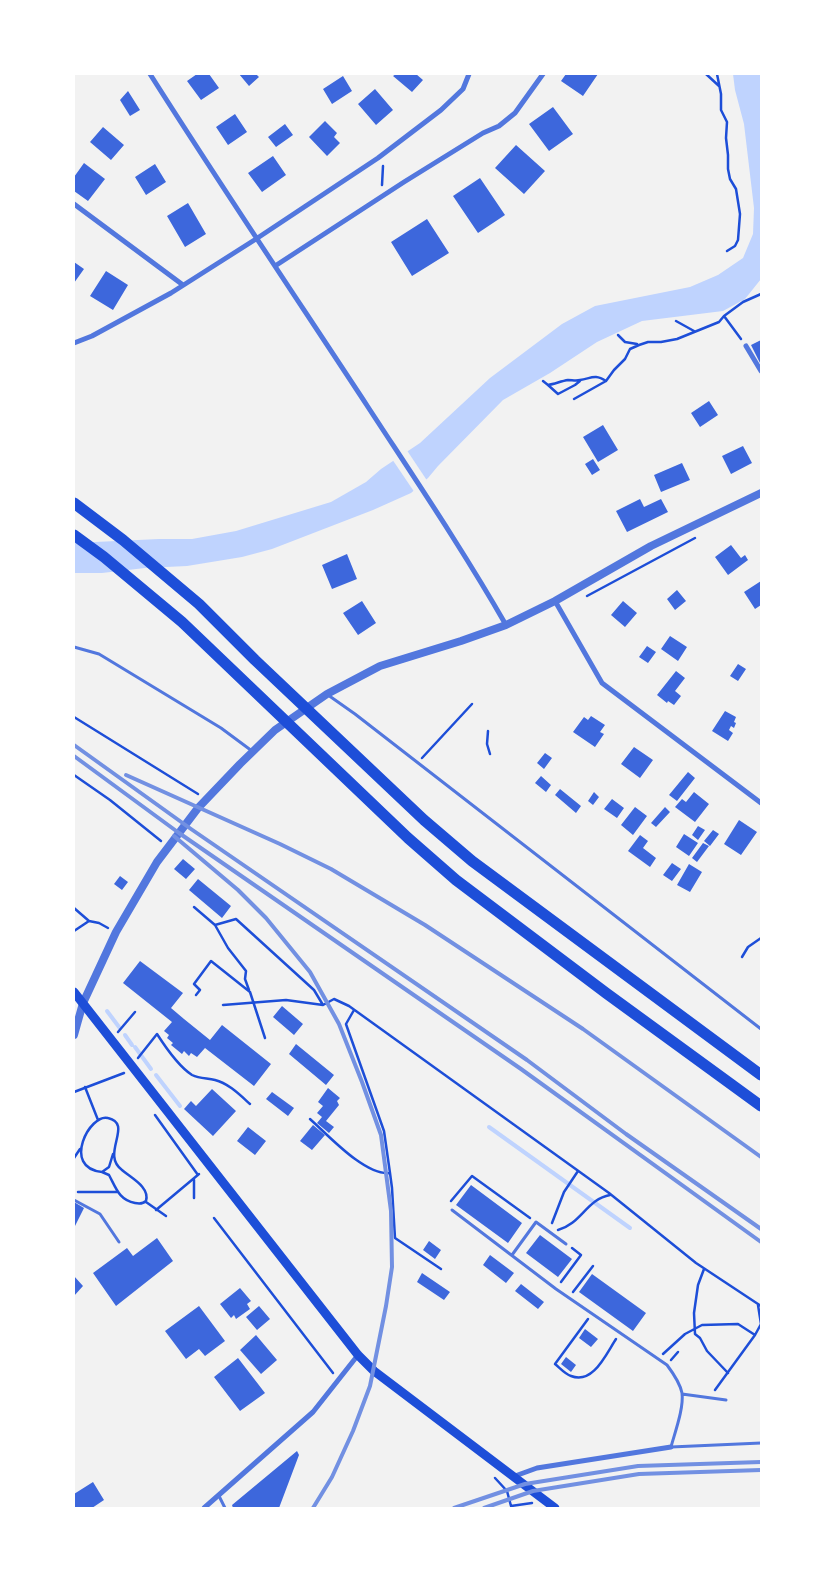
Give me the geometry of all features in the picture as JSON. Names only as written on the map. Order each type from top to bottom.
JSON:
[{"type":"highway","points":[[74,503],[123,540],[199,604],[255,660],[403,800],[466,855],[761,1075]]},
{"type":"highway","points":[[74,535],[104,557],[182,622],[408,838],[456,880],[761,1106]]},
{"type":"main road","points":[[74,992],[358,1355],[374,1371],[555,1508]]},
{"type":"street","points":[[150,74],[256,239],[427,495],[506,624]]},
{"type":"street","points":[[74,343],[92,336],[183,285],[256,239],[391,148],[442,110],[463,89],[469,74]]},
{"type":"street","points":[[275,266],[483,133],[499,126],[516,113],[543,74]]},
{"type":"street","points":[[74,204],[183,285]]},
{"type":"street","points":[[746,346],[761,370]]},
{"type":"street","points":[[74,1035],[83,1003],[116,932],[157,862],[207,799],[275,730],[327,694],[380,666],[461,641],[506,624],[554,601],[651,546],[761,493]]},
{"type":"street","points":[[554,601],[602,684],[761,803]]},
{"type":"street","points":[[204,1508],[313,1412],[358,1355]]},
{"type":"street","points":[[515,1476],[537,1468],[671,1447]]},
{"type":"lane","points":[[74,647],[99,654],[221,728],[252,752]]},
{"type":"lane","points":[[327,694],[761,1029]]},
{"type":"lane","points":[[74,1200],[100,1214],[119,1242]]},
{"type":"lane","points":[[452,1210],[556,1289],[667,1365],[676,1378],[682,1394],[679,1417],[671,1447],[761,1443]]},
{"type":"lane","points":[[512,1256],[536,1222],[566,1244]]},
{"type":"lane","points":[[682,1394],[726,1400]]},
{"type":"lane","points":[[218,1495],[225,1508]]},
{"type":"path","points":[[706,74],[720,87]]},
{"type":"path","points":[[717,74],[722,102],[721,110],[727,122],[728,169],[730,179],[736,189],[740,214],[738,240],[735,246],[727,251]]},
{"type":"path","points":[[385,195],[382,186],[382,168],[391,148]]},
{"type":"path","points":[[574,399],[606,381],[625,359],[630,349],[648,342],[669,341],[719,322],[743,302],[761,294]]},
{"type":"path","points":[[724,316],[746,346]]},
{"type":"path","points":[[676,321],[695,331]]},
{"type":"path","points":[[618,335],[626,342],[639,345]]},
{"type":"path","points":[[548,385],[567,380],[599,377],[606,381]]},
{"type":"path","points":[[542,381],[558,394],[575,386],[581,380]]},
{"type":"path","points":[[579,601],[700,535]]},
{"type":"path","points":[[417,762],[472,704]]},
{"type":"path","points":[[74,718],[207,799]]},
{"type":"path","points":[[488,731],[487,744],[490,754]]},
{"type":"path","points":[[74,775],[110,800],[168,847]]},
{"type":"path","points":[[194,907],[215,925],[228,948],[246,971],[245,978],[265,1038]]},
{"type":"path","points":[[74,908],[89,921],[99,923],[116,932]]},
{"type":"path","points":[[215,925],[236,919],[314,990],[323,1005]]},
{"type":"path","points":[[74,931],[89,921]]},
{"type":"path","points":[[742,957],[748,947],[761,938]]},
{"type":"path","points":[[196,995],[200,990],[194,984],[211,961],[250,992]]},
{"type":"path","points":[[223,1005],[286,1000],[323,1005],[334,999],[354,1010],[611,1195],[704,1269],[761,1306]]},
{"type":"path","points":[[354,1010],[346,1024],[384,1131],[392,1188],[396,1238],[441,1269]]},
{"type":"path","points":[[117,1034],[135,1012]]},
{"type":"path","points":[[136,1060],[157,1034],[166,1048],[191,1074],[199,1078],[215,1080],[225,1084],[250,1104]]},
{"type":"path","points":[[74,1092],[124,1073]]},
{"type":"path","points":[[85,1087],[98,1120]]},
{"type":"path","points":[[74,1158],[81,1148],[84,1138],[98,1120],[104,1117],[110,1118],[117,1123],[119,1134],[109,1167],[102,1172]]},
{"type":"path","points":[[310,1119],[362,1165],[382,1174],[390,1173]]},
{"type":"path","points":[[81,1148],[82,1159],[86,1165],[109,1175],[122,1198],[132,1203],[142,1204],[146,1202]]},
{"type":"path","points":[[113,1154],[114,1162],[118,1167],[145,1190],[148,1196],[146,1202]]},
{"type":"path","points":[[156,1210],[209,1166]]},
{"type":"path","points":[[550,1232],[559,1204],[578,1171]]},
{"type":"path","points":[[452,1210],[448,1206],[472,1176],[536,1222]]},
{"type":"path","points":[[194,1178],[194,1198]]},
{"type":"path","points":[[74,1192],[117,1192]]},
{"type":"path","points":[[550,1232],[566,1228],[577,1220],[598,1198],[611,1195]]},
{"type":"path","points":[[146,1202],[166,1216]]},
{"type":"path","points":[[214,1218],[338,1380]]},
{"type":"path","points":[[556,1289],[580,1255],[566,1244]]},
{"type":"path","points":[[570,1298],[593,1266]]},
{"type":"path","points":[[704,1269],[698,1285],[694,1313],[696,1334],[707,1350],[728,1373]]},
{"type":"path","points":[[709,1398],[761,1324],[757,1304]]},
{"type":"path","points":[[592,1314],[555,1364],[570,1376],[580,1377],[593,1373],[620,1334]]},
{"type":"path","points":[[658,1359],[685,1334],[702,1325],[738,1324],[755,1335]]},
{"type":"path","points":[[491,1473],[507,1491],[511,1506],[534,1503]]},
{"type":"water","points":[[733,74],[761,74],[761,279],[745,299],[723,311],[642,321],[597,342],[550,373],[503,400],[428,478],[411,493],[373,510],[272,549],[242,557],[187,566],[102,573],[74,573],[74,543],[192,539],[236,531],[331,502],[366,482],[381,469],[420,443],[490,378],[562,324],[595,306],[690,287],[718,275],[743,258],[753,234],[754,208],[744,124]]},
{"type":"pier","points":[[406,449],[428,482],[415,493],[392,459]]},
{"type":"building","points":[[197,74],[209,74],[219,88],[201,100],[187,81]]},
{"type":"building","points":[[239,74],[256,74],[259,77],[249,86]]},
{"type":"building","points":[[396,74],[416,74],[423,80],[412,92],[393,76]]},
{"type":"building","points":[[566,74],[598,74],[583,96],[561,81]]},
{"type":"building","points":[[343,76],[352,91],[332,104],[323,89]]},
{"type":"building","points":[[375,89],[393,110],[376,125],[358,104]]},
{"type":"building","points":[[128,91],[140,110],[130,116],[120,100]]},
{"type":"building","points":[[553,107],[573,134],[549,151],[529,124]]},
{"type":"building","points":[[235,114],[247,132],[228,145],[216,127]]},
{"type":"building","points":[[325,121],[337,133],[334,137],[340,143],[327,156],[309,137]]},
{"type":"building","points":[[285,124],[293,135],[276,147],[268,137]]},
{"type":"building","points":[[103,127],[124,145],[111,160],[90,142]]},
{"type":"building","points":[[516,145],[545,171],[524,194],[495,168]]},
{"type":"building","points":[[273,156],[286,175],[262,192],[248,173]]},
{"type":"building","points":[[84,163],[105,179],[88,201],[74,191],[74,177]]},
{"type":"building","points":[[155,164],[166,182],[146,195],[135,177]]},
{"type":"building","points":[[480,178],[505,215],[478,233],[453,196]]},
{"type":"building","points":[[188,203],[206,234],[185,247],[167,216]]},
{"type":"building","points":[[427,219],[449,253],[412,276],[391,242]]},
{"type":"building","points":[[74,262],[84,269],[74,283]]},
{"type":"building","points":[[106,271],[128,285],[113,310],[90,296]]},
{"type":"building","points":[[761,340],[761,365],[751,345]]},
{"type":"building","points":[[709,401],[718,415],[700,427],[691,413]]},
{"type":"building","points":[[603,425],[618,450],[598,462],[583,437]]},
{"type":"building","points":[[743,446],[752,463],[731,474],[722,456]]},
{"type":"building","points":[[593,459],[600,470],[592,475],[585,464]]},
{"type":"building","points":[[682,463],[690,480],[661,492],[654,475]]},
{"type":"building","points":[[640,499],[644,507],[661,499],[668,512],[627,532],[616,511]]},
{"type":"building","points":[[731,545],[741,558],[745,555],[748,560],[728,575],[715,557]]},
{"type":"building","points":[[347,554],[357,579],[332,589],[322,565]]},
{"type":"building","points":[[761,581],[761,605],[755,609],[744,592]]},
{"type":"building","points":[[677,590],[686,601],[675,610],[667,599]]},
{"type":"building","points":[[362,601],[376,623],[358,635],[343,613]]},
{"type":"building","points":[[623,601],[637,613],[625,627],[611,615]]},
{"type":"building","points":[[670,636],[687,647],[678,661],[661,649]]},
{"type":"building","points":[[647,646],[656,652],[648,663],[639,657]]},
{"type":"building","points":[[738,664],[746,669],[738,681],[730,676]]},
{"type":"building","points":[[676,671],[685,678],[675,691],[681,696],[674,705],[668,701],[667,703],[657,695]]},
{"type":"building","points":[[725,711],[736,717],[734,728],[731,726],[729,730],[733,733],[728,741],[712,731]]},
{"type":"building","points":[[591,716],[605,725],[600,732],[604,734],[595,747],[573,732],[584,717],[588,720]]},
{"type":"building","points":[[634,747],[653,760],[640,778],[621,764]]},
{"type":"building","points":[[545,753],[552,758],[544,769],[537,763]]},
{"type":"building","points":[[688,772],[695,778],[677,801],[669,795]]},
{"type":"building","points":[[541,776],[551,785],[546,792],[535,783]]},
{"type":"building","points":[[560,789],[581,806],[576,813],[555,795]]},
{"type":"building","points":[[594,792],[599,797],[593,805],[588,801]]},
{"type":"building","points":[[694,792],[709,804],[695,822],[675,807],[682,799],[686,802]]},
{"type":"building","points":[[612,799],[624,808],[617,818],[604,809]]},
{"type":"building","points":[[635,807],[647,816],[633,835],[621,825]]},
{"type":"building","points":[[665,807],[670,812],[656,827],[651,823]]},
{"type":"building","points":[[739,820],[757,832],[741,855],[724,844]]},
{"type":"building","points":[[698,826],[705,830],[698,840],[692,835]]},
{"type":"building","points":[[713,830],[719,834],[710,846],[704,841]]},
{"type":"building","points":[[684,834],[698,843],[689,856],[676,847]]},
{"type":"building","points":[[640,835],[648,841],[643,848],[656,858],[650,867],[628,851]]},
{"type":"building","points":[[703,843],[709,846],[697,862],[692,858]]},
{"type":"building","points":[[183,859],[195,869],[186,879],[174,869]]},
{"type":"building","points":[[672,863],[681,869],[672,881],[663,875]]},
{"type":"building","points":[[689,864],[702,872],[690,892],[677,885]]},
{"type":"building","points":[[120,876],[128,882],[122,890],[114,884]]},
{"type":"building","points":[[198,879],[231,906],[222,918],[189,890]]},
{"type":"building","points":[[140,961],[183,993],[171,1008],[210,1040],[222,1025],[271,1064],[254,1086],[205,1048],[197,1057],[191,1053],[189,1056],[184,1051],[182,1054],[171,1045],[173,1043],[167,1038],[169,1035],[164,1031],[172,1022],[123,983]]},
{"type":"building","points":[[282,1006],[303,1024],[294,1035],[273,1017]]},
{"type":"building","points":[[296,1044],[334,1075],[326,1085],[289,1054]]},
{"type":"building","points":[[328,1088],[340,1098],[337,1101],[339,1105],[326,1121],[334,1127],[329,1133],[317,1123],[322,1117],[317,1113],[323,1106],[318,1102]]},
{"type":"building","points":[[212,1089],[236,1111],[213,1136],[184,1109],[191,1101],[196,1106]]},
{"type":"building","points":[[272,1092],[294,1108],[288,1116],[266,1099]]},
{"type":"building","points":[[313,1125],[325,1135],[312,1150],[300,1141]]},
{"type":"building","points":[[248,1127],[266,1141],[255,1155],[237,1141]]},
{"type":"building","points":[[471,1185],[522,1223],[508,1243],[456,1205]]},
{"type":"building","points":[[74,1202],[84,1208],[74,1228]]},
{"type":"building","points":[[540,1235],[572,1259],[558,1277],[526,1253]]},
{"type":"building","points":[[157,1238],[173,1261],[116,1306],[93,1273],[127,1248],[133,1256]]},
{"type":"building","points":[[429,1241],[441,1250],[435,1259],[423,1250]]},
{"type":"building","points":[[490,1255],[514,1273],[506,1283],[483,1265]]},
{"type":"building","points":[[422,1273],[450,1292],[444,1300],[417,1282]]},
{"type":"building","points":[[592,1274],[646,1313],[633,1331],[579,1292]]},
{"type":"building","points":[[74,1276],[83,1286],[74,1296]]},
{"type":"building","points":[[521,1284],[544,1302],[538,1309],[515,1291]]},
{"type":"building","points":[[240,1288],[251,1301],[247,1304],[250,1309],[236,1319],[234,1315],[231,1318],[220,1304]]},
{"type":"building","points":[[199,1306],[225,1341],[205,1356],[199,1349],[186,1359],[165,1331]]},
{"type":"building","points":[[259,1306],[270,1319],[257,1330],[246,1317]]},
{"type":"building","points":[[585,1329],[598,1339],[591,1347],[579,1338]]},
{"type":"building","points":[[256,1335],[277,1360],[261,1374],[240,1350]]},
{"type":"building","points":[[566,1357],[576,1365],[571,1372],[561,1364]]},
{"type":"building","points":[[238,1358],[265,1393],[240,1411],[214,1377]]},
{"type":"building","points":[[297,1451],[299,1455],[279,1508],[233,1508],[232,1505]]},
{"type":"building","points":[[93,1482],[104,1500],[92,1508],[74,1508],[74,1494]]},
{"type":"waterway","points":[[107,1011],[119,1027]]},
{"type":"waterway","points":[[125,1035],[132,1045]]},
{"type":"waterway","points":[[135,1047],[151,1069]]},
{"type":"waterway","points":[[156,1075],[180,1106]]},
{"type":"waterway","points":[[489,1127],[630,1228]]},
{"type":"railway","points":[[74,745],[191,829],[527,1060],[626,1134],[761,1229]]},
{"type":"railway","points":[[74,756],[179,833],[521,1069],[761,1242]]},
{"type":"railway","points":[[126,775],[331,869],[425,925],[583,1029],[761,1157]]},
{"type":"railway","points":[[174,836],[238,890],[266,918],[310,972],[339,1024],[381,1135],[391,1211],[392,1267],[386,1306],[370,1386],[353,1431],[332,1477],[313,1508]]},
{"type":"railway","points":[[454,1508],[525,1484],[638,1466],[761,1462]]},
{"type":"railway","points":[[484,1508],[533,1491],[639,1474],[761,1470]]}]
